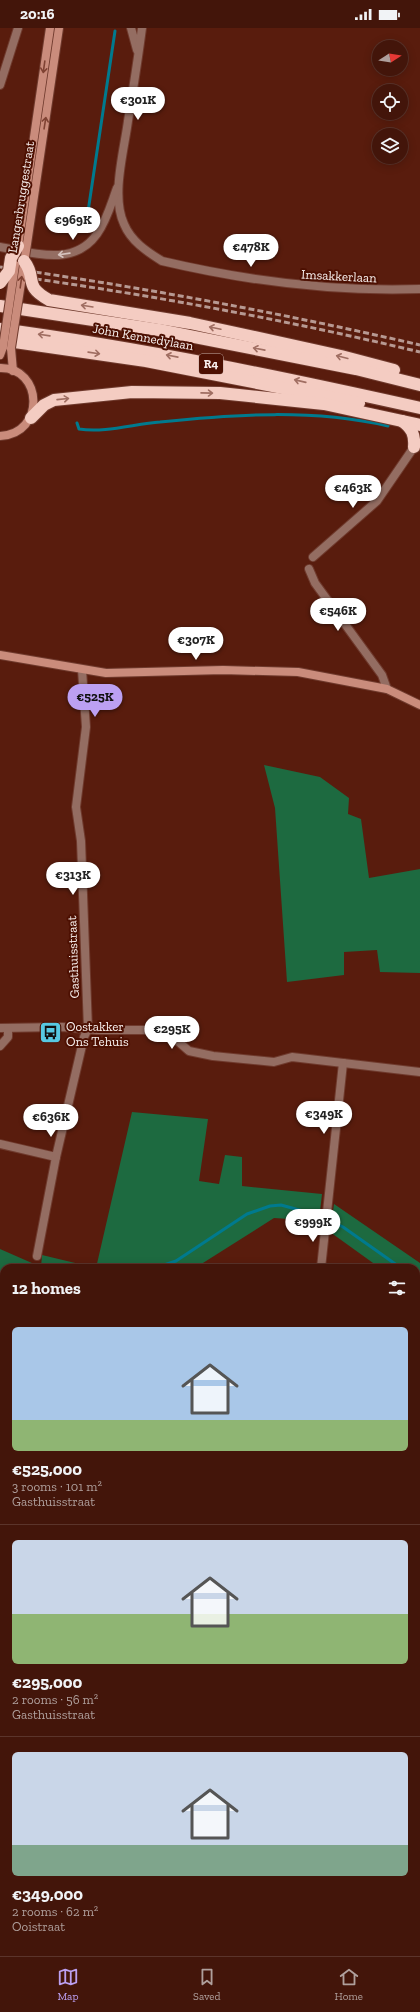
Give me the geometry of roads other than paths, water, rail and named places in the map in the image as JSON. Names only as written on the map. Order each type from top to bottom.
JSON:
[{"type":"highway","points":[[0,283],[9,271],[11,258],[21,244]]},
{"type":"highway","points":[[24,260],[29,267],[32,285],[37,293],[49,300],[190,323],[341,356],[420,378]]},
{"type":"highway","name":"John Kennedylaan","points":[[0,306],[166,331],[356,369],[420,385]]},
{"type":"highway","name":"John Kennedylaan","points":[[0,329],[141,350],[290,379],[420,408]]},
{"type":"highway","name":"John Kennedylaan","points":[[4,347],[146,361],[420,416]]},
{"type":"highway","points":[[31,418],[44,405],[54,400],[132,392],[220,393],[296,400],[420,425]]},
{"type":"highway","points":[[402,421],[412,431],[414,440],[417,443]]},
{"type":"main road","name":"Langerbruggestraat","points":[[4,347],[24,260],[21,244],[50,28]]},
{"type":"main road","name":"Langerbruggestraat","points":[[13,370],[4,347],[59,29]]},
{"type":"main road","points":[[0,368],[13,370],[26,381],[34,396],[34,407],[31,418],[24,427],[16,433],[0,436]]},
{"type":"main road","points":[[0,655],[106,673],[223,670],[298,672],[387,689],[420,705]]},
{"type":"street","points":[[0,85],[18,28]]},
{"type":"street","points":[[131,28],[138,54]]},
{"type":"street","points":[[0,247],[46,256],[70,254],[81,249],[97,234],[106,217],[119,184],[142,28]]},
{"type":"street","name":"Imsakkerlaan","points":[[119,184],[120,212],[124,224],[133,239],[146,251],[162,261],[283,284],[374,291],[420,289]]},
{"type":"street","points":[[313,557],[376,501],[417,443]]},
{"type":"street","points":[[309,569],[315,583],[382,675],[387,689]]},
{"type":"street","name":"Gasthuisstraat","points":[[82,670],[86,728],[76,807],[81,841],[88,1029]]},
{"type":"street","points":[[0,1046],[8,1038],[4,1028],[62,1027],[159,1030],[172,1037],[189,1051],[213,1056],[274,1062],[292,1057],[420,1072]]},
{"type":"street","points":[[36,1256],[56,1157],[84,1037],[88,1029]]},
{"type":"street","points":[[321,1264],[343,1063]]},
{"type":"street","points":[[1,1146],[56,1157]]},
{"type":"waterway","points":[[86,225],[115,31]]},
{"type":"waterway","points":[[77,423],[79,429],[99,430],[189,419],[246,415],[303,415],[332,417],[388,426]]},
{"type":"waterway","points":[[167,1264],[176,1261],[247,1214],[270,1206],[281,1205],[321,1216],[343,1227],[395,1264]]},
{"type":"railway","points":[[0,267],[106,283],[211,302],[316,322],[420,345]]},
{"type":"railway","points":[[0,274],[158,298],[264,318],[420,352]]},
{"type":"place","name":"Oostakker Ons Tehuis","points":[[50,1033]]}]
